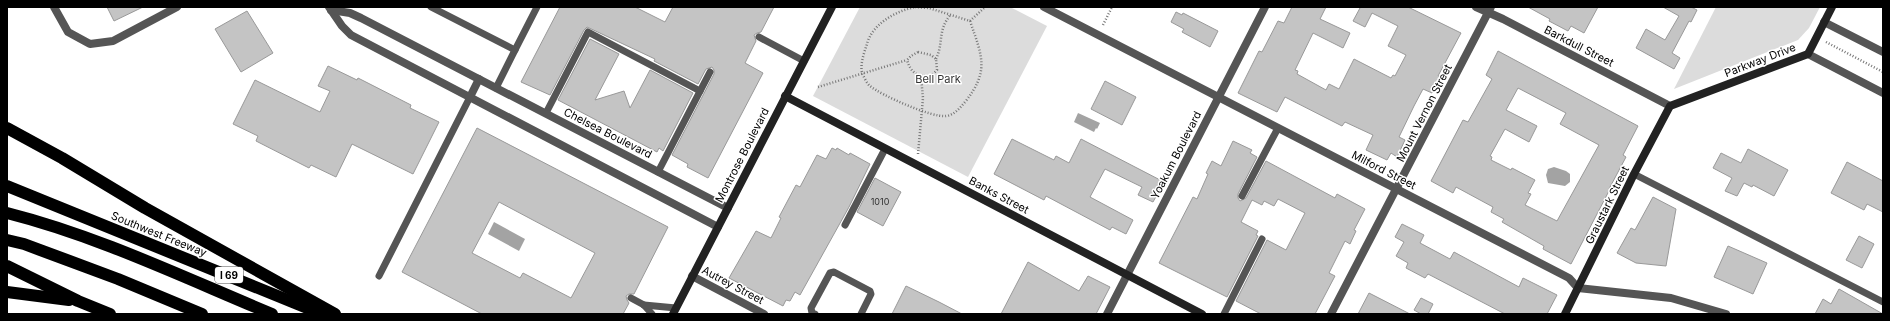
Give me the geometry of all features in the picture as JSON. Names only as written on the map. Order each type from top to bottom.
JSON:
[{"type":"highway","points":[[7,128],[62,158],[145,208],[336,314]]},
{"type":"highway","name":"Southwest Freeway","points":[[7,186],[323,314]]},
{"type":"highway","points":[[7,213],[45,222],[272,314]]},
{"type":"highway","points":[[7,240],[24,244],[118,279],[202,314]]},
{"type":"highway","points":[[7,266],[78,301],[110,314]]},
{"type":"highway","points":[[7,292],[78,301]]},
{"type":"street","points":[[54,7],[68,32],[90,44],[113,40],[177,7]]},
{"type":"street","name":"Montrose Boulevard","points":[[675,311],[832,7]]},
{"type":"street","name":"Yoakum Boulevard","points":[[1107,314],[1265,7]]},
{"type":"street","name":"Barkdull Street","points":[[1476,7],[1490,10],[1503,19],[1670,106]]},
{"type":"street","name":"Parkway Drive","points":[[1670,106],[1808,54],[1832,7]]},
{"type":"street","name":"Chelsea Boulevard","points":[[330,8],[350,13],[361,18],[728,208]]},
{"type":"street","name":"Chelsea Boulevard","points":[[330,8],[342,26],[351,34],[718,227]]},
{"type":"street","name":"Milford Street","points":[[1046,8],[1569,278],[1578,288]]},
{"type":"street","name":"Mount Vernon Street","points":[[1331,314],[1490,10]]},
{"type":"street","points":[[1824,22],[1883,52]]},
{"type":"street","points":[[1808,54],[1883,93]]},
{"type":"street","points":[[470,97],[479,79]]},
{"type":"street","name":"Banks Street","points":[[785,96],[1202,314]]},
{"type":"street","name":"Graustark Street","points":[[1565,314],[1634,174],[1670,106]]},
{"type":"street","name":"Autrey Street","points":[[692,276],[764,314]]},
{"type":"street","points":[[1578,288],[1671,298],[1726,314]]},
{"type":"lane","points":[[430,7],[515,50]]},
{"type":"lane","points":[[496,88],[537,7]]},
{"type":"lane","points":[[546,113],[588,32],[700,91]]},
{"type":"lane","points":[[758,37],[804,60]]},
{"type":"lane","points":[[658,172],[710,72]]},
{"type":"lane","points":[[379,276],[470,97]]},
{"type":"lane","points":[[1242,196],[1278,128]]},
{"type":"lane","points":[[845,225],[885,148]]},
{"type":"lane","points":[[1634,174],[1883,302]]},
{"type":"lane","points":[[1224,314],[1262,239]]},
{"type":"lane","points":[[815,314],[812,313],[811,308],[830,273],[834,272],[870,291],[871,294],[861,314]]},
{"type":"lane","points":[[631,298],[644,305],[675,311]]},
{"type":"lane","points":[[644,305],[652,314]]},
{"type":"path","points":[[915,7],[929,8],[970,21],[980,49],[982,62],[980,80],[957,112],[945,116],[922,111],[883,94],[869,85],[863,74],[861,66],[868,39],[880,24],[894,14],[915,7]]},
{"type":"path","points":[[970,21],[985,7]]},
{"type":"path","points":[[1098,35],[1112,7]]},
{"type":"path","points":[[907,60],[909,68],[915,74],[921,77],[931,76],[936,70],[936,59],[939,52],[943,23],[951,14]]},
{"type":"path","points":[[1816,37],[1883,72]]},
{"type":"path","points":[[818,87],[907,60],[910,56],[918,52],[931,55],[936,59]]},
{"type":"path","points":[[917,165],[923,98],[921,77]]},
{"type":"green space","name":"Bell Park","points":[[860,7],[1010,7],[1047,26],[968,177],[813,96]]},
{"type":"green space","points":[[1716,7],[1820,7],[1809,28],[1798,40],[1674,89]]},
{"type":"shaded area","points":[[1078,113],[1100,123],[1094,132],[1074,122]]},
{"type":"shaded area","points":[[1554,167],[1570,174],[1570,182],[1565,186],[1548,183],[1546,175],[1548,169]]},
{"type":"shaded area","points":[[494,222],[525,239],[519,251],[488,234]]},
{"type":"building","points":[[107,7],[143,7],[114,21]]},
{"type":"building","points":[[560,7],[635,7],[665,22],[673,7],[774,7],[761,32],[754,35],[756,41],[745,63],[763,73],[708,178],[687,167],[688,164],[672,155],[714,74],[712,67],[706,69],[698,84],[654,61],[655,59],[587,27],[584,30],[550,95],[521,82]]},
{"type":"building","points":[[1292,7],[1326,7],[1320,19],[1350,33],[1343,48],[1313,33],[1295,70],[1298,71],[1297,74],[1326,90],[1329,84],[1339,89],[1354,59],[1391,78],[1393,75],[1395,76],[1406,55],[1388,46],[1398,26],[1372,13],[1365,27],[1353,21],[1360,8],[1358,7],[1408,7],[1461,33],[1438,76],[1440,77],[1432,93],[1423,89],[1414,106],[1399,137],[1405,140],[1397,157],[1391,153],[1387,160],[1366,150],[1373,135],[1345,122],[1342,126],[1285,97],[1277,112],[1238,93],[1259,51],[1262,52],[1278,21],[1284,23]]},
{"type":"building","points":[[1528,7],[1598,7],[1584,33],[1571,26],[1568,31],[1549,21],[1550,19]]},
{"type":"building","points":[[1663,7],[1691,7],[1697,10],[1691,22],[1689,21],[1672,53],[1680,58],[1674,69],[1636,48],[1646,29],[1665,40],[1679,16]]},
{"type":"building","points":[[247,11],[273,53],[241,72],[215,29]]},
{"type":"building","points":[[1176,12],[1182,15],[1183,13],[1218,31],[1210,47],[1182,32],[1184,29],[1171,22]]},
{"type":"building","points":[[590,39],[619,54],[595,100],[624,91],[630,108],[650,70],[693,93],[663,151],[659,148],[657,152],[558,100]]},
{"type":"building","points":[[1498,51],[1638,126],[1623,155],[1626,157],[1571,264],[1543,249],[1544,246],[1502,222],[1504,219],[1491,212],[1493,207],[1456,187],[1453,193],[1431,181],[1463,120],[1468,122],[1492,79],[1486,75]],"holes":[[[1518,88],[1566,113],[1560,124],[1599,145],[1557,221],[1525,205],[1531,194],[1528,193],[1535,180],[1512,168],[1511,170],[1491,160],[1492,157],[1490,156],[1505,129],[1529,142],[1537,126],[1506,110]]]},
{"type":"building","points":[[328,66],[357,80],[358,78],[411,105],[410,108],[439,122],[413,174],[352,144],[336,177],[311,165],[309,168],[256,141],[258,136],[233,124],[255,80],[320,112],[330,91],[318,86]]},
{"type":"building","points":[[1105,81],[1136,97],[1122,125],[1091,109]]},
{"type":"building","points":[[477,128],[668,227],[634,294],[629,294],[626,296],[629,303],[623,314],[482,314],[402,272]],"holes":[[[499,202],[595,253],[571,298],[523,273],[520,278],[472,253]]]},
{"type":"building","points":[[1012,139],[1054,160],[1056,156],[1069,163],[1081,139],[1164,182],[1153,202],[1138,195],[1142,187],[1105,169],[1090,197],[1133,220],[1126,234],[1112,227],[1110,230],[1046,196],[1044,200],[994,174]]},
{"type":"building","points":[[1233,141],[1252,150],[1250,153],[1257,157],[1238,194],[1240,201],[1246,198],[1266,161],[1335,198],[1337,194],[1365,209],[1354,230],[1356,231],[1350,244],[1345,241],[1329,273],[1335,276],[1315,314],[1261,314],[1236,301],[1267,240],[1286,250],[1305,213],[1278,199],[1274,206],[1264,201],[1262,205],[1252,200],[1241,222],[1258,231],[1256,235],[1258,236],[1227,297],[1159,263],[1193,197],[1197,199],[1212,161],[1221,166]]},
{"type":"building","points":[[832,148],[836,150],[837,148],[849,155],[850,153],[870,164],[849,207],[800,295],[795,292],[790,301],[786,300],[783,306],[729,278],[756,231],[771,238],[781,218],[779,217],[796,185],[800,187],[817,155],[826,159]]},
{"type":"building","points":[[1748,149],[1788,170],[1774,196],[1753,185],[1752,187],[1744,183],[1737,196],[1725,191],[1732,178],[1713,168],[1721,153],[1741,163]]},
{"type":"building","points":[[1847,162],[1883,181],[1883,212],[1867,204],[1864,210],[1831,193]]},
{"type":"building","points":[[875,178],[901,192],[883,226],[857,212]]},
{"type":"building","points":[[1653,197],[1676,209],[1666,266],[1636,263],[1617,253],[1631,228],[1635,230]]},
{"type":"building","points":[[1402,224],[1424,235],[1420,243],[1450,259],[1454,252],[1519,287],[1523,278],[1557,295],[1547,314],[1505,314],[1428,274],[1425,278],[1406,268],[1408,263],[1396,256],[1404,242],[1395,237]]},
{"type":"building","points":[[1859,236],[1874,244],[1862,268],[1846,260]]},
{"type":"building","points":[[1728,246],[1767,263],[1753,294],[1714,277]]},
{"type":"building","points":[[1028,262],[1079,291],[1088,276],[1110,287],[1096,314],[1001,314]]},
{"type":"building","points":[[906,286],[939,302],[962,314],[892,314]]},
{"type":"building","points":[[1839,289],[1883,314],[1815,314],[1823,299],[1831,304]]},
{"type":"building","points":[[1369,293],[1410,314],[1358,314]]},
{"type":"building","points":[[1421,298],[1433,304],[1428,314],[1421,314],[1414,310]]}]
